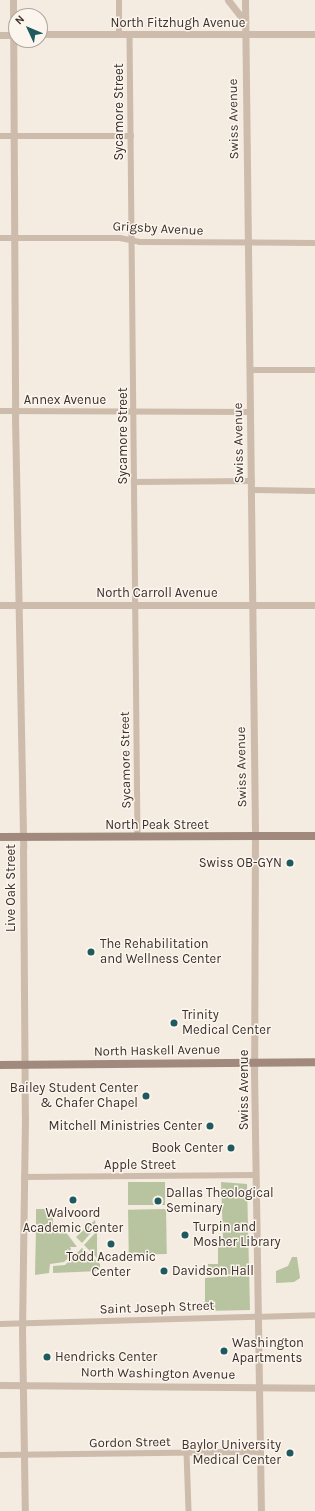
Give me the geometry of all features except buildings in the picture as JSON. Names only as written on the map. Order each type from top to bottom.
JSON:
[{"type":"main road","name":"North Peak Street","points":[[0,837],[315,836]]},
{"type":"main road","name":"North Haskell Avenue","points":[[0,1065],[315,1062]]},
{"type":"street","points":[[119,0],[119,34]]},
{"type":"street","points":[[228,0],[245,22]]},
{"type":"street","name":"Swiss Avenue","points":[[245,0],[251,370],[255,836],[255,1062],[261,1511]]},
{"type":"street","name":"North Fitzhugh Avenue","points":[[48,34],[315,34]]},
{"type":"street","name":"Sycamore Street","points":[[130,34],[131,240],[135,411],[134,482],[138,837]]},
{"type":"street","name":"Live Oak Street","points":[[15,48],[15,412],[23,837],[24,1177],[22,1324],[25,1511]]},
{"type":"street","points":[[0,136],[131,136]]},
{"type":"street","name":"Grigsby Avenue","points":[[0,238],[120,238],[131,240],[248,243],[315,243]]},
{"type":"street","points":[[251,370],[315,370]]},
{"type":"street","name":"Annex Avenue","points":[[0,412],[251,412]]},
{"type":"street","points":[[134,482],[252,481]]},
{"type":"street","points":[[252,490],[315,491]]},
{"type":"street","name":"North Carroll Avenue","points":[[0,605],[315,605]]},
{"type":"street","name":"Apple Street","points":[[24,1177],[256,1175]]},
{"type":"street","name":"Saint Joseph Street","points":[[0,1324],[259,1315],[315,1315]]},
{"type":"street","name":"North Washington Avenue","points":[[0,1385],[23,1384],[315,1388]]},
{"type":"street","name":"Gordon Street","points":[[0,1455],[261,1452]]},
{"type":"street","points":[[187,1453],[189,1511]]},
{"type":"green space","points":[[128,1182],[165,1182],[165,1205],[128,1205]]},
{"type":"green space","points":[[221,1182],[247,1184],[250,1310],[205,1311],[205,1278],[244,1275],[208,1273],[208,1264],[218,1264],[218,1240],[223,1239]]},
{"type":"green space","points":[[36,1209],[53,1209],[53,1226],[36,1226]]},
{"type":"green space","points":[[166,1209],[167,1254],[129,1255],[128,1210]]},
{"type":"green space","points":[[95,1220],[96,1227],[82,1243],[76,1237]]},
{"type":"green space","points":[[62,1227],[77,1247],[70,1247],[73,1253],[64,1262],[50,1264],[49,1273],[35,1275],[36,1228]]},
{"type":"green space","points":[[97,1231],[97,1258],[84,1245]]},
{"type":"green space","points":[[82,1248],[100,1264],[100,1271],[53,1273],[53,1266],[65,1265]]},
{"type":"green space","points":[[292,1257],[297,1257],[300,1278],[294,1282],[276,1283],[276,1271],[288,1266]]},
{"type":"place","name":"Swiss OB-GYN","points":[[290,863]]},
{"type":"place","name":"The Rehabilitation and Wellness Center","points":[[91,952]]},
{"type":"place","name":"Trinity Medical Center","points":[[174,1023]]},
{"type":"place","name":"Bailey Student Center & Chafer Chapel","points":[[146,1096]]},
{"type":"place","name":"Mitchell Ministries Center","points":[[210,1126]]},
{"type":"place","name":"Book Center","points":[[231,1148]]},
{"type":"place","name":"Walvoord Academic Center","points":[[73,1200]]},
{"type":"place","name":"Dallas Theological Seminary","points":[[158,1201]]},
{"type":"place","name":"Turpin and Mosher Library","points":[[185,1235]]},
{"type":"place","name":"Todd Academic Center","points":[[111,1244]]},
{"type":"place","name":"Davidson Hall","points":[[164,1271]]},
{"type":"place","name":"Washington Apartments","points":[[224,1351]]},
{"type":"place","name":"Hendricks Center","points":[[47,1357]]},
{"type":"place","name":"Baylor University Medical Center","points":[[290,1453]]}]
